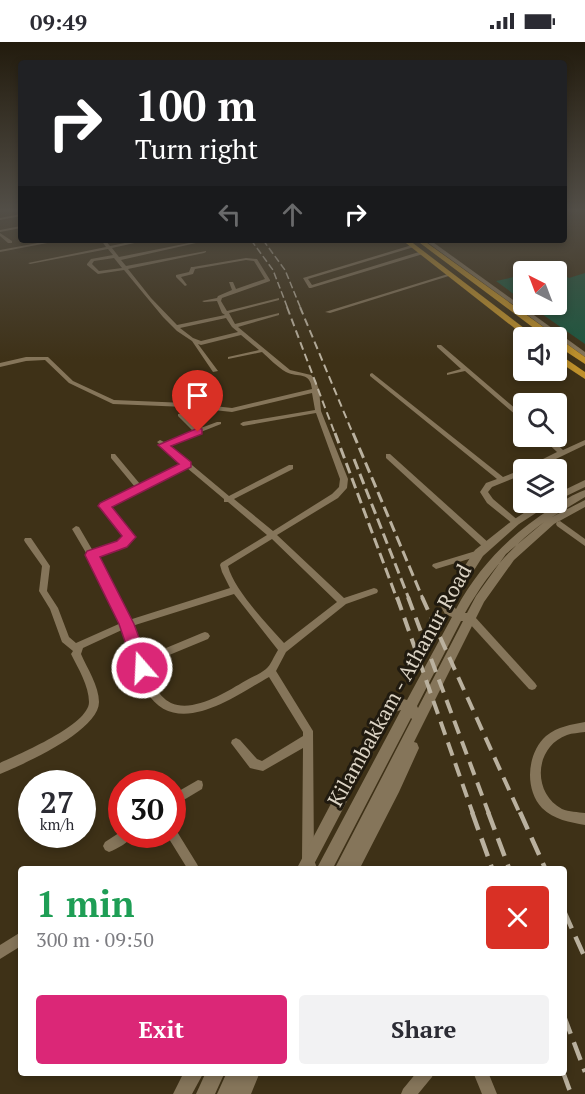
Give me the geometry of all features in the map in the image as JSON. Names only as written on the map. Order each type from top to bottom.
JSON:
[{"type":"highway","points":[[430,260],[519,327]]},
{"type":"highway","points":[[439,260],[537,327]]},
{"type":"highway","points":[[567,348],[585,361]]},
{"type":"highway","points":[[567,363],[585,376]]},
{"type":"street","points":[[30,263],[44,260]]},
{"type":"street","points":[[93,260],[89,264],[98,273],[164,260]]},
{"type":"street","points":[[119,260],[176,327],[194,342],[215,371]]},
{"type":"street","points":[[211,260],[219,271]]},
{"type":"street","points":[[185,285],[178,276],[191,273],[193,268],[242,260]]},
{"type":"street","points":[[204,301],[219,299],[268,280],[253,260]]},
{"type":"street","points":[[358,260],[305,278],[311,287],[398,260]]},
{"type":"street","points":[[455,260],[585,355]]},
{"type":"street","points":[[328,312],[450,275]]},
{"type":"street","points":[[231,283],[236,291]]},
{"type":"street","points":[[219,299],[234,326],[261,351],[291,373],[312,377],[318,411],[344,479],[343,488],[335,496],[224,565],[236,590],[283,649]]},
{"type":"street","points":[[176,327],[277,299]]},
{"type":"street","points":[[234,326],[277,314]]},
{"type":"street","points":[[194,342],[201,343],[242,333]]},
{"type":"street","points":[[439,346],[513,410]]},
{"type":"street","points":[[230,358],[261,351]]},
{"type":"street","points":[[0,365],[26,359],[46,358],[71,382],[113,402],[186,405],[232,410],[316,390]]},
{"type":"street","points":[[449,374],[466,369]]},
{"type":"street","points":[[372,375],[503,480]]},
{"type":"street","points":[[243,424],[318,411]]},
{"type":"street","points":[[180,415],[198,432]]},
{"type":"street","points":[[219,423],[162,444],[271,534],[343,602]]},
{"type":"street","points":[[549,459],[585,442]]},
{"type":"street","points":[[555,447],[562,453]]},
{"type":"street","points":[[113,456],[140,487]]},
{"type":"street","points":[[388,456],[483,550]]},
{"type":"street","points":[[92,555],[122,544],[129,539],[129,535],[104,506],[187,465]]},
{"type":"street","points":[[227,500],[291,466]]},
{"type":"street","points":[[513,475],[489,485],[484,492],[490,501],[516,522]]},
{"type":"street","points":[[567,492],[585,483]]},
{"type":"street","name":"Kilambakkam - Athanur Road","points":[[326,866],[462,608],[484,573],[498,555],[539,520],[585,493]]},
{"type":"street","name":"Kilambakkam - Athanur Road","points":[[344,866],[480,598],[510,557],[551,522],[585,503]]},
{"type":"street","points":[[472,620],[478,615],[516,559],[546,532],[585,510]]},
{"type":"street","points":[[531,513],[516,522],[483,550],[446,605],[449,611],[472,620],[532,686]]},
{"type":"street","points":[[560,524],[585,543]]},
{"type":"street","points":[[76,529],[127,624],[149,687],[159,700],[169,707],[182,710],[197,709],[271,672],[283,649],[343,602],[374,591]]},
{"type":"street","points":[[28,540],[46,566],[42,586],[45,596],[54,608],[67,641],[77,649]]},
{"type":"street","points":[[436,566],[483,550]]},
{"type":"street","points":[[0,769],[75,729],[91,714],[94,697],[76,654],[77,649],[87,641],[127,624],[236,590]]},
{"type":"street","points":[[140,663],[205,636]]},
{"type":"street","points":[[271,672],[308,731],[308,866]]},
{"type":"street","points":[[308,866],[385,715],[391,707],[401,704],[410,708],[415,715],[419,723],[419,731],[394,787],[353,866]]},
{"type":"street","points":[[585,727],[566,729],[552,737],[543,747],[535,763],[534,779],[539,794],[551,810],[559,816],[585,819]]},
{"type":"street","points":[[236,743],[254,764],[263,766],[308,739]]},
{"type":"street","points":[[186,793],[198,785]]},
{"type":"street","points":[[181,848],[192,866]]},
{"type":"street","points":[[0,953],[18,940]]},
{"type":"street","points":[[182,1094],[193,1076]]},
{"type":"street","points":[[205,1094],[214,1076]]},
{"type":"street","points":[[226,1094],[235,1076]]},
{"type":"street","points":[[241,1094],[249,1076]]},
{"type":"street","points":[[408,1094],[424,1076]]},
{"type":"street","points":[[482,1076],[490,1094]]},
{"type":"green space","points":[[585,273],[585,344],[567,331],[567,327],[561,327],[543,315],[567,315],[567,277]]},
{"type":"green space","points":[[513,277],[513,294],[496,281]]},
{"type":"railway","points":[[266,260],[273,270],[288,309]]},
{"type":"railway","points":[[278,260],[285,270],[301,309]]},
{"type":"railway","points":[[287,307],[335,434]]},
{"type":"railway","points":[[300,307],[353,434]]},
{"type":"railway","points":[[335,433],[397,599]]},
{"type":"railway","points":[[353,433],[423,599]]},
{"type":"railway","points":[[354,459],[409,599]]},
{"type":"railway","points":[[397,597],[473,814]]},
{"type":"railway","points":[[408,597],[489,814]]},
{"type":"railway","points":[[422,597],[520,814]]},
{"type":"railway","points":[[472,812],[491,866]]},
{"type":"railway","points":[[488,812],[508,866]]},
{"type":"railway","points":[[520,812],[544,866]]},
{"type":"railway","points":[[567,918],[585,958]]},
{"type":"railway","points":[[567,1024],[585,1072]]},
{"type":"railway","points":[[564,1076],[571,1094]]},
{"type":"route","points":[[142,668],[127,624],[92,555],[122,544],[130,537],[104,506],[106,503],[187,465],[164,445],[198,432]]}]
